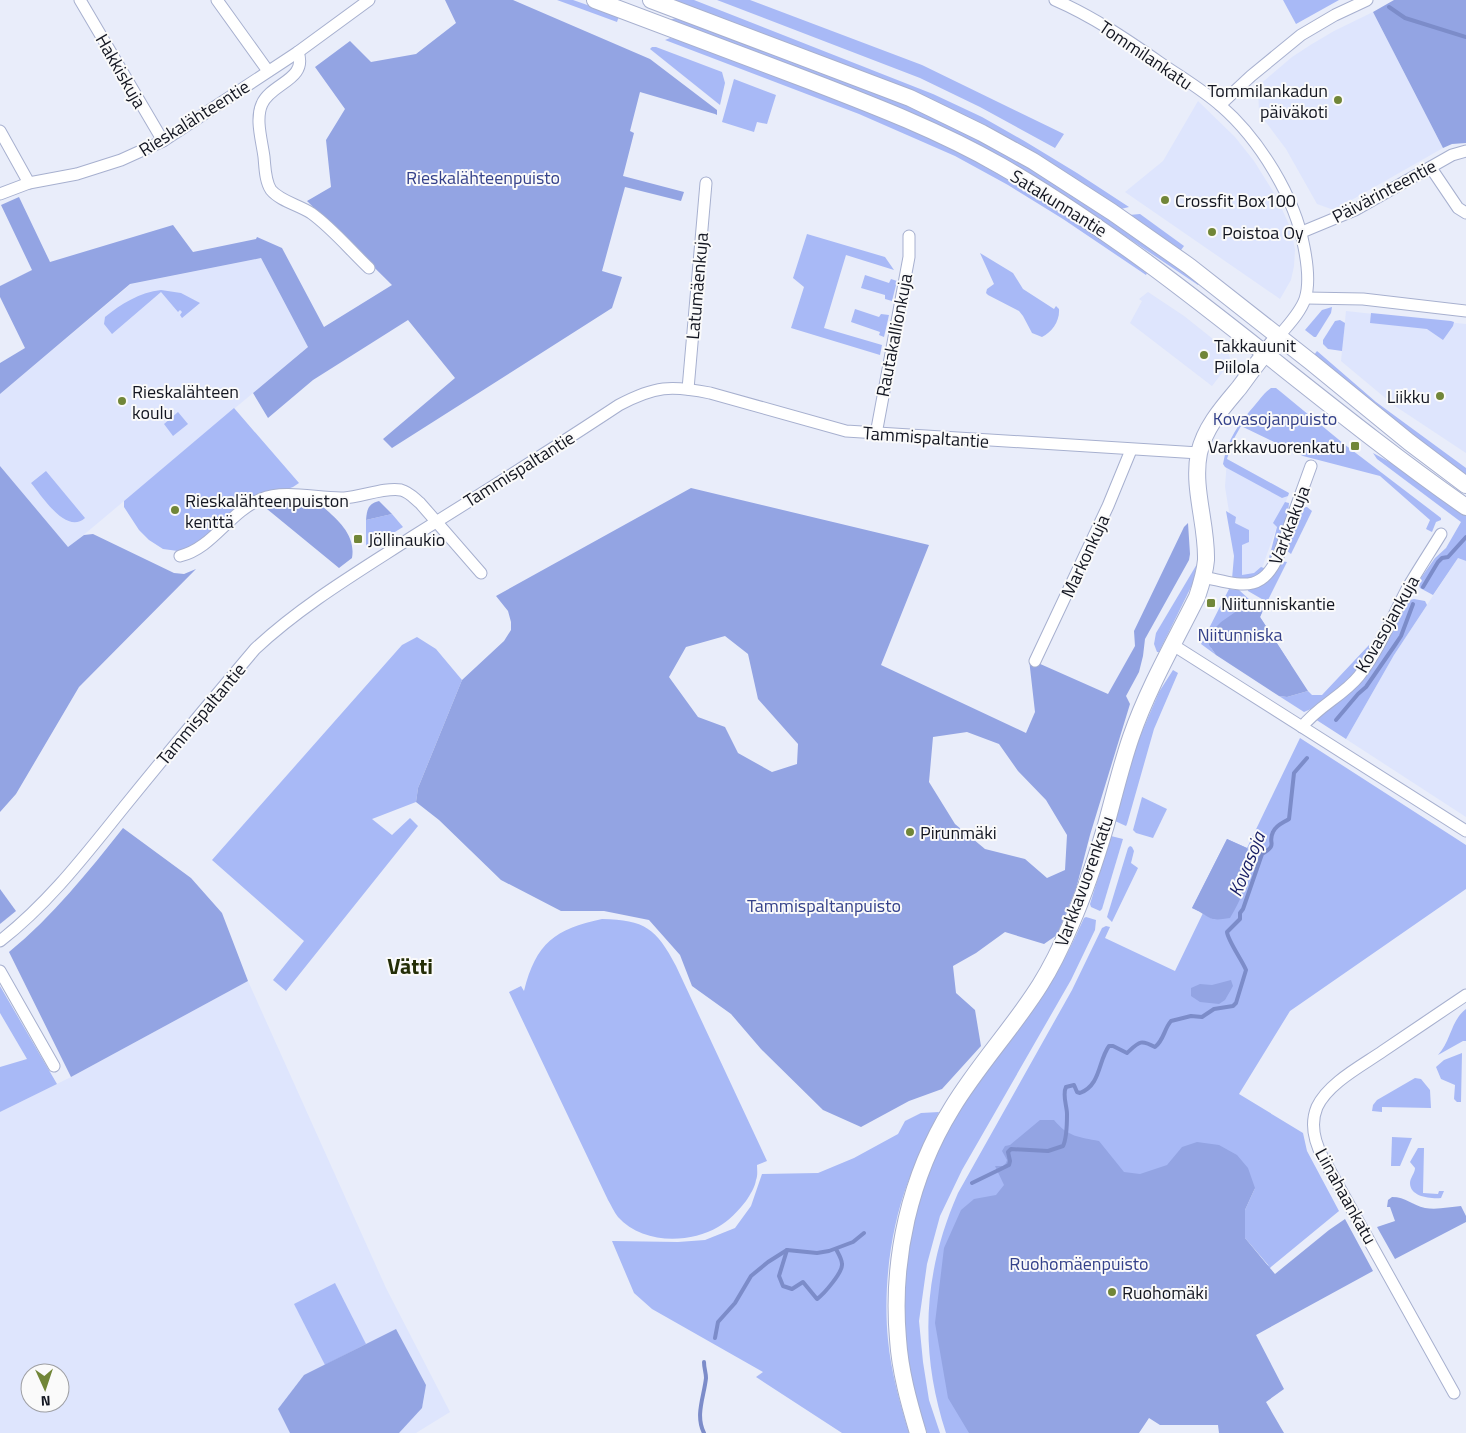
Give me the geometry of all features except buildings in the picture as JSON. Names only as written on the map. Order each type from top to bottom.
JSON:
[{"type":"main road","name":"Satakunnantie","points":[[594,0],[907,119],[1001,166],[1102,228],[1194,296],[1395,456],[1466,508]]},
{"type":"main road","name":"Satakunnantie","points":[[651,0],[910,98],[982,133],[1047,170],[1112,212],[1189,266],[1279,336],[1409,442],[1466,485]]},
{"type":"main road","points":[[1265,353],[1279,336]]},
{"type":"main road","name":"Varkkavuorenkatu","points":[[918,1433],[902,1370],[898,1340],[897,1307],[905,1222],[913,1194],[930,1150],[952,1108],[1039,987],[1058,953],[1081,901],[1130,739],[1143,705],[1197,597],[1203,577],[1206,551],[1198,488],[1199,453],[1209,428],[1265,353]]},
{"type":"street","name":"Hakkiskuja","points":[[80,0],[163,141]]},
{"type":"street","points":[[217,0],[268,71]]},
{"type":"street","name":"Rieskalähteentie","points":[[0,194],[29,184],[77,174],[134,155],[163,141],[298,52],[369,0]]},
{"type":"street","name":"Tommilankatu","points":[[1055,0],[1122,35],[1220,105],[1248,135],[1274,172],[1291,203],[1302,232],[1306,259],[1306,298]]},
{"type":"street","points":[[1220,105],[1251,76],[1301,35],[1336,14],[1367,0]]},
{"type":"street","points":[[298,52],[300,59],[295,74],[266,96],[261,105],[260,130],[270,188],[276,195],[308,211],[320,220],[369,268]]},
{"type":"street","points":[[0,131],[29,184]]},
{"type":"street","name":"Päivärinteentie","points":[[1302,232],[1355,210],[1452,155],[1466,151]]},
{"type":"street","points":[[1430,168],[1458,208],[1466,213]]},
{"type":"street","name":"Latumäenkuja","points":[[688,389],[706,183]]},
{"type":"street","name":"Rautakallionkuja","points":[[876,434],[909,257],[909,236]]},
{"type":"street","points":[[1279,336],[1306,298],[1363,299],[1466,311]]},
{"type":"street","name":"Tammispaltantie","points":[[0,941],[46,901],[255,649],[278,628],[301,609],[634,397],[658,389],[673,387],[710,393],[846,431],[1199,453]]},
{"type":"street","name":"Markonkuja","points":[[1035,661],[1108,506],[1131,450]]},
{"type":"street","name":"Varkkakuja","points":[[1203,577],[1240,585],[1258,582],[1269,574],[1274,568],[1311,466]]},
{"type":"street","points":[[180,556],[190,554],[204,545],[242,510],[269,497],[343,498],[400,490],[407,492],[420,503],[481,573]]},
{"type":"street","name":"Kovasojankuja","points":[[1302,727],[1314,713],[1344,691],[1358,677],[1378,646],[1408,587],[1441,534]]},
{"type":"street","points":[[1173,645],[1466,830]]},
{"type":"street","points":[[0,971],[54,1066]]},
{"type":"street","name":"Liinahaankatu","points":[[1454,1393],[1323,1158],[1315,1139],[1314,1123],[1320,1102],[1343,1078],[1466,995]]},
{"type":"shaded area","name":"Tommilankadun päiväkoti","points":[[1373,12],[1443,148],[1334,210],[1317,204],[1286,149],[1259,113],[1258,86],[1292,57],[1312,44]]},
{"type":"shaded area","points":[[1198,101],[1235,137],[1254,161],[1276,196],[1291,229],[1295,250],[1294,266],[1291,280],[1280,299],[1125,192],[1163,161]]},
{"type":"shaded area","name":"Rieskalähteen koulu","points":[[261,258],[308,347],[68,548],[0,466],[0,394],[131,284]]},
{"type":"shaded area","points":[[1148,292],[1184,316],[1228,351],[1229,364],[1212,386],[1130,323],[1142,301],[1139,299]]},
{"type":"shaded area","points":[[1346,311],[1466,324],[1466,453],[1395,406],[1341,361]]},
{"type":"shaded area","points":[[1227,459],[1289,493],[1262,568],[1245,580],[1234,569],[1234,542],[1225,487]]},
{"type":"shaded area","points":[[1458,558],[1466,561],[1466,817],[1346,739],[1394,655]]},
{"type":"shaded area","points":[[248,981],[386,1288],[450,1412],[416,1433],[0,1433],[0,1112],[71,1077]]},
{"type":"green space","name":"Rieskalähteenpuisto","points":[[445,0],[513,0],[650,59],[717,110],[717,115],[640,92],[630,131],[634,133],[623,176],[684,192],[681,201],[625,187],[602,271],[622,277],[612,308],[392,448],[383,439],[455,378],[408,320],[313,380],[268,418],[253,393],[308,347],[261,258],[130,284],[0,394],[0,363],[25,348],[0,297],[0,286],[32,270],[1,205],[19,197],[50,262],[173,225],[193,252],[256,239],[257,237],[282,248],[324,327],[392,285],[307,201],[331,187],[326,140],[345,109],[315,67],[350,41],[371,62],[416,54],[456,23]]},
{"type":"green space","points":[[557,0],[573,0],[619,16],[617,22]]},
{"type":"green space","points":[[669,0],[694,0],[933,94],[982,117],[1026,142],[1129,207],[1121,209],[1076,180]]},
{"type":"green space","points":[[717,0],[750,0],[922,65],[1064,134],[1055,148],[980,107],[920,78]]},
{"type":"green space","points":[[1283,0],[1339,0],[1296,24]]},
{"type":"green space","points":[[1394,0],[1466,0],[1466,143],[1452,144],[1443,148],[1373,12]]},
{"type":"green space","points":[[677,18],[859,85],[931,115],[965,132],[1078,197],[1131,233],[1199,283],[1198,285],[1055,189],[668,20]]},
{"type":"green space","points":[[670,38],[863,108],[957,150],[1068,213],[1147,273],[1146,275],[1063,219],[1008,185],[955,156],[859,114],[665,40]]},
{"type":"green space","points":[[652,47],[722,72],[725,83],[720,105],[650,49]]},
{"type":"green space","points":[[734,79],[776,95],[767,124],[757,122],[754,132],[722,122]]},
{"type":"green space","points":[[1140,214],[1184,246],[1181,250],[1129,215]]},
{"type":"green space","points":[[807,234],[885,257],[894,270],[846,255],[824,328],[882,345],[880,355],[791,328],[804,287],[793,278]]},
{"type":"green space","points":[[980,253],[1013,273],[1023,289],[1054,309],[1056,306],[1059,309],[1057,322],[1049,332],[1042,337],[1032,333],[1019,311],[986,293],[987,289],[994,284]]},
{"type":"green space","points":[[865,275],[889,283],[891,279],[897,281],[892,301],[885,299],[885,295],[861,288]]},
{"type":"green space","points":[[161,290],[181,293],[200,303],[182,318],[180,315],[182,312],[180,310],[178,312],[161,292],[112,334],[104,324],[105,317],[124,303],[146,293]]},
{"type":"green space","points":[[1332,307],[1331,313],[1316,337],[1305,330],[1322,310]]},
{"type":"green space","points":[[855,309],[879,317],[881,314],[889,315],[884,337],[879,335],[880,332],[851,322]]},
{"type":"green space","points":[[1371,313],[1454,322],[1443,340],[1427,329],[1370,323]]},
{"type":"green space","points":[[1340,320],[1345,323],[1342,351],[1328,349],[1323,344],[1323,340],[1335,321]]},
{"type":"green space","points":[[1317,351],[1376,402],[1466,468],[1466,477],[1314,355]]},
{"type":"green space","name":"Kovasojanpuisto","points":[[1271,388],[1276,388],[1344,444],[1441,518],[1441,520],[1436,522],[1432,532],[1426,529],[1430,520],[1380,476],[1303,456],[1241,426],[1232,442],[1227,459],[1289,493],[1288,496],[1282,498],[1225,467],[1223,464],[1227,447],[1239,425]]},
{"type":"green space","points":[[234,408],[299,483],[279,492],[263,492],[238,507],[194,547],[178,551],[163,549],[149,540],[139,530],[124,507],[124,501]]},
{"type":"green space","points":[[178,412],[188,424],[173,436],[164,424]]},
{"type":"green space","points":[[1373,453],[1397,466],[1466,516],[1466,561],[1458,558],[1433,595],[1420,588],[1418,582],[1435,558],[1446,548],[1461,522],[1377,459]]},
{"type":"green space","points":[[0,466],[68,547],[84,535],[93,534],[174,573],[184,574],[196,569],[79,687],[16,794],[0,812]]},
{"type":"green space","points":[[46,471],[85,518],[78,522],[70,522],[62,518],[48,504],[31,483]]},
{"type":"green space","name":"Tammispaltanpuisto","points":[[691,488],[929,545],[881,665],[1026,733],[1035,712],[1029,659],[1108,694],[1135,646],[1134,631],[1184,527],[1188,523],[1189,560],[1145,639],[1139,672],[1126,696],[1130,704],[1090,835],[1076,889],[1057,935],[1044,944],[1005,932],[976,953],[953,966],[956,993],[975,1010],[981,1046],[942,1089],[909,1101],[861,1127],[823,1110],[761,1049],[731,1014],[692,986],[680,955],[649,920],[604,911],[561,911],[501,880],[439,820],[416,802],[418,788],[462,680],[504,641],[511,630],[508,611],[496,596]],"holes":[[[725,636],[748,654],[758,699],[798,744],[797,764],[772,772],[738,753],[725,727],[698,717],[669,677],[686,647]],[[967,732],[999,744],[1018,771],[1046,800],[1067,835],[1065,870],[1047,878],[1025,859],[985,849],[955,824],[929,782],[933,737]]]},
{"type":"green space","points":[[275,501],[322,506],[340,523],[348,535],[353,550],[352,558],[339,568],[267,509]]},
{"type":"green space","points":[[379,501],[392,514],[366,520],[369,508],[372,504]]},
{"type":"green space","points":[[1285,502],[1289,503],[1287,523],[1272,559],[1269,558],[1277,527],[1273,523]]},
{"type":"green space","points":[[1307,507],[1312,511],[1291,554],[1286,550],[1301,508]]},
{"type":"green space","points":[[1226,511],[1236,517],[1235,523],[1249,530],[1249,542],[1242,545],[1242,575],[1254,573],[1261,567],[1264,568],[1264,573],[1251,581],[1232,579],[1234,556]]},
{"type":"green space","points":[[392,514],[403,527],[369,548],[366,545],[366,520]]},
{"type":"green space","points":[[1280,561],[1287,562],[1267,602],[1248,591],[1248,589],[1264,583]]},
{"type":"green space","points":[[1197,564],[1193,583],[1159,652],[1157,652],[1154,644],[1156,633]]},
{"type":"green space","name":"Niitunniska","points":[[1229,589],[1239,590],[1251,601],[1264,608],[1260,617],[1291,665],[1211,648],[1216,655],[1201,644]]},
{"type":"green space","points":[[1414,599],[1425,601],[1427,605],[1394,655],[1346,739],[1315,719],[1353,685],[1406,601]]},
{"type":"green space","name":"Niitunniska","points":[[1251,601],[1264,608],[1260,617],[1308,691],[1287,697],[1279,696],[1216,655],[1209,645],[1212,631],[1221,622]]},
{"type":"green space","points":[[417,637],[436,649],[462,680],[418,788],[416,802],[372,819],[392,835],[410,818],[418,826],[286,991],[273,980],[304,941],[212,860],[402,645]]},
{"type":"green space","points":[[1369,645],[1371,650],[1351,679],[1311,709],[1304,712],[1279,696],[1287,697],[1308,691],[1312,695],[1322,695]]},
{"type":"green space","points":[[1173,670],[1178,673],[1154,729],[1126,826],[1115,821],[1135,748],[1159,692]]},
{"type":"green space","name":"Ruohomäenpuisto","points":[[1300,738],[1466,845],[1466,889],[1290,1011],[1239,1094],[1303,1133],[1307,1151],[1339,1211],[1231,1300],[1114,1433],[946,1433],[937,1402],[932,1372],[929,1312],[932,1282],[938,1253],[946,1223],[958,1193],[1072,990],[1102,928],[1110,927],[1105,938],[1175,971],[1203,913],[1192,908],[1227,839],[1247,848]],"holes":[[[1255,1188],[1245,1210],[1245,1238],[1269,1266],[1217,1236]]]},
{"type":"green space","points":[[1142,797],[1167,809],[1153,838],[1136,833],[1133,830]]},
{"type":"green space","points":[[123,828],[191,878],[222,913],[248,981],[71,1077],[9,952],[55,909]]},
{"type":"green space","points":[[1111,836],[1123,839],[1100,911],[1091,907],[1090,904]]},
{"type":"green space","points":[[1227,839],[1247,848],[1249,857],[1248,875],[1243,893],[1230,918],[1213,919],[1192,908]]},
{"type":"green space","points":[[1130,846],[1134,851],[1131,863],[1138,868],[1112,922],[1107,917]]},
{"type":"green space","points":[[0,889],[16,911],[0,924]]},
{"type":"green space","points":[[1086,917],[1096,920],[1095,930],[1071,980],[962,1170],[940,1216],[927,1264],[919,1321],[929,1400],[940,1433],[927,1433],[912,1382],[905,1312],[906,1277],[910,1243],[928,1175],[942,1143],[959,1112],[1047,989]]},
{"type":"green space","points":[[602,919],[629,921],[639,924],[655,935],[669,953],[767,1161],[757,1165],[755,1185],[743,1205],[726,1222],[706,1233],[680,1238],[666,1239],[653,1237],[628,1226],[618,1217],[608,1200],[509,992],[521,986],[524,991],[535,961],[550,941],[572,928]]},
{"type":"green space","points":[[1231,980],[1233,986],[1225,1000],[1219,1004],[1200,1002],[1191,996],[1191,988],[1200,984],[1212,985]]},
{"type":"green space","points":[[0,986],[57,1084],[0,1112],[0,1067],[27,1059],[0,1013]]},
{"type":"green space","points":[[1466,1009],[1466,1041],[1438,1055],[1457,1019]]},
{"type":"green space","points":[[1462,1053],[1461,1102],[1457,1102],[1454,1099],[1455,1085],[1441,1079],[1436,1067],[1444,1060]]},
{"type":"green space","points":[[1415,1078],[1421,1079],[1430,1090],[1431,1108],[1382,1107],[1382,1112],[1372,1111],[1373,1105],[1377,1100]]},
{"type":"green space","points":[[939,1112],[915,1164],[902,1200],[892,1240],[887,1280],[886,1301],[889,1352],[896,1387],[909,1433],[842,1433],[756,1377],[763,1372],[652,1309],[634,1293],[612,1241],[678,1242],[705,1240],[735,1228],[751,1206],[762,1174],[818,1173],[854,1158],[898,1134],[905,1121],[921,1113]]},
{"type":"green space","points":[[1040,1120],[1054,1120],[1069,1133],[1099,1141],[1124,1172],[1140,1174],[1167,1165],[1182,1147],[1197,1142],[1219,1145],[1237,1155],[1248,1168],[1255,1188],[1245,1210],[1245,1238],[1275,1274],[1345,1219],[1373,1271],[1256,1335],[1284,1389],[1266,1402],[1284,1433],[1219,1433],[1218,1425],[1160,1425],[1149,1418],[1139,1433],[969,1433],[948,1398],[935,1323],[944,1248],[961,1210],[974,1199],[996,1195],[1004,1185],[995,1166],[1003,1166],[1006,1163],[1007,1160],[1002,1151],[1005,1146],[1010,1145]]},
{"type":"green space","points":[[1392,1137],[1412,1138],[1400,1166],[1391,1166]]},
{"type":"green space","points":[[1418,1148],[1424,1148],[1423,1193],[1438,1194],[1439,1191],[1444,1191],[1441,1198],[1422,1196],[1411,1188],[1410,1181],[1415,1168],[1410,1162]]},
{"type":"green space","points":[[1392,1197],[1401,1198],[1425,1208],[1439,1209],[1461,1206],[1466,1216],[1466,1222],[1395,1259],[1377,1227],[1395,1221],[1390,1207],[1387,1207],[1388,1200]]},
{"type":"green space","points":[[335,1283],[366,1344],[325,1365],[294,1304]]},
{"type":"green space","points":[[396,1329],[426,1385],[422,1408],[399,1433],[290,1433],[278,1409],[304,1375]]},
{"type":"waterway","name":"Kovasoja","points":[[1389,7],[1405,18],[1466,37]]},
{"type":"waterway","name":"Kovasoja","points":[[1423,587],[1438,562],[1442,558],[1448,557],[1466,537]]},
{"type":"waterway","name":"Kovasoja","points":[[1336,720],[1366,687],[1401,636],[1413,604]]},
{"type":"waterway","name":"Kovasoja","points":[[972,1183],[1009,1165],[1008,1152],[1011,1149],[1048,1151],[1063,1146],[1067,1126],[1064,1093],[1066,1087],[1074,1085],[1077,1092],[1080,1093],[1087,1089],[1096,1079],[1105,1052],[1109,1046],[1127,1053],[1134,1046],[1143,1042],[1155,1047],[1171,1021],[1191,1016],[1202,1017],[1214,1009],[1233,1006],[1236,1003],[1246,970],[1227,932],[1240,919],[1240,913],[1262,854],[1271,846],[1274,830],[1289,819],[1294,773],[1307,758]]},
{"type":"waterway","name":"Kovasoja","points":[[715,1338],[718,1322],[735,1303],[751,1276],[768,1262],[787,1250],[817,1253],[829,1251],[853,1242],[864,1233]]},
{"type":"waterway","points":[[787,1250],[779,1276],[783,1286],[792,1289],[803,1282],[817,1299],[824,1293],[842,1268],[836,1249]]},
{"type":"waterway","name":"Kovasoja","points":[[704,1362],[706,1378],[700,1419],[704,1433]]},
{"type":"place","name":"Tommilankadun päiväkoti","points":[[1338,100]]},
{"type":"place","name":"Crossfit Box100","points":[[1165,200]]},
{"type":"place","name":"Poistoa Oy","points":[[1212,232]]},
{"type":"place","name":"Takkauunit Piilola","points":[[1204,355]]},
{"type":"place","name":"Liikku","points":[[1440,396]]},
{"type":"place","name":"Rieskalähteen koulu","points":[[122,401]]},
{"type":"place","name":"Varkkavuorenkatu","points":[[1355,446]]},
{"type":"place","name":"Rieskalähteenpuiston kenttä","points":[[175,510]]},
{"type":"place","name":"Jöllinaukio","points":[[358,539]]},
{"type":"place","name":"Niitunniskantie","points":[[1211,603]]},
{"type":"place","name":"Pirunmäki","points":[[910,832]]},
{"type":"place","name":"Ruohomäki","points":[[1112,1292]]},
{"type":"district","name":"Vätti","points":[[410,966]]}]
